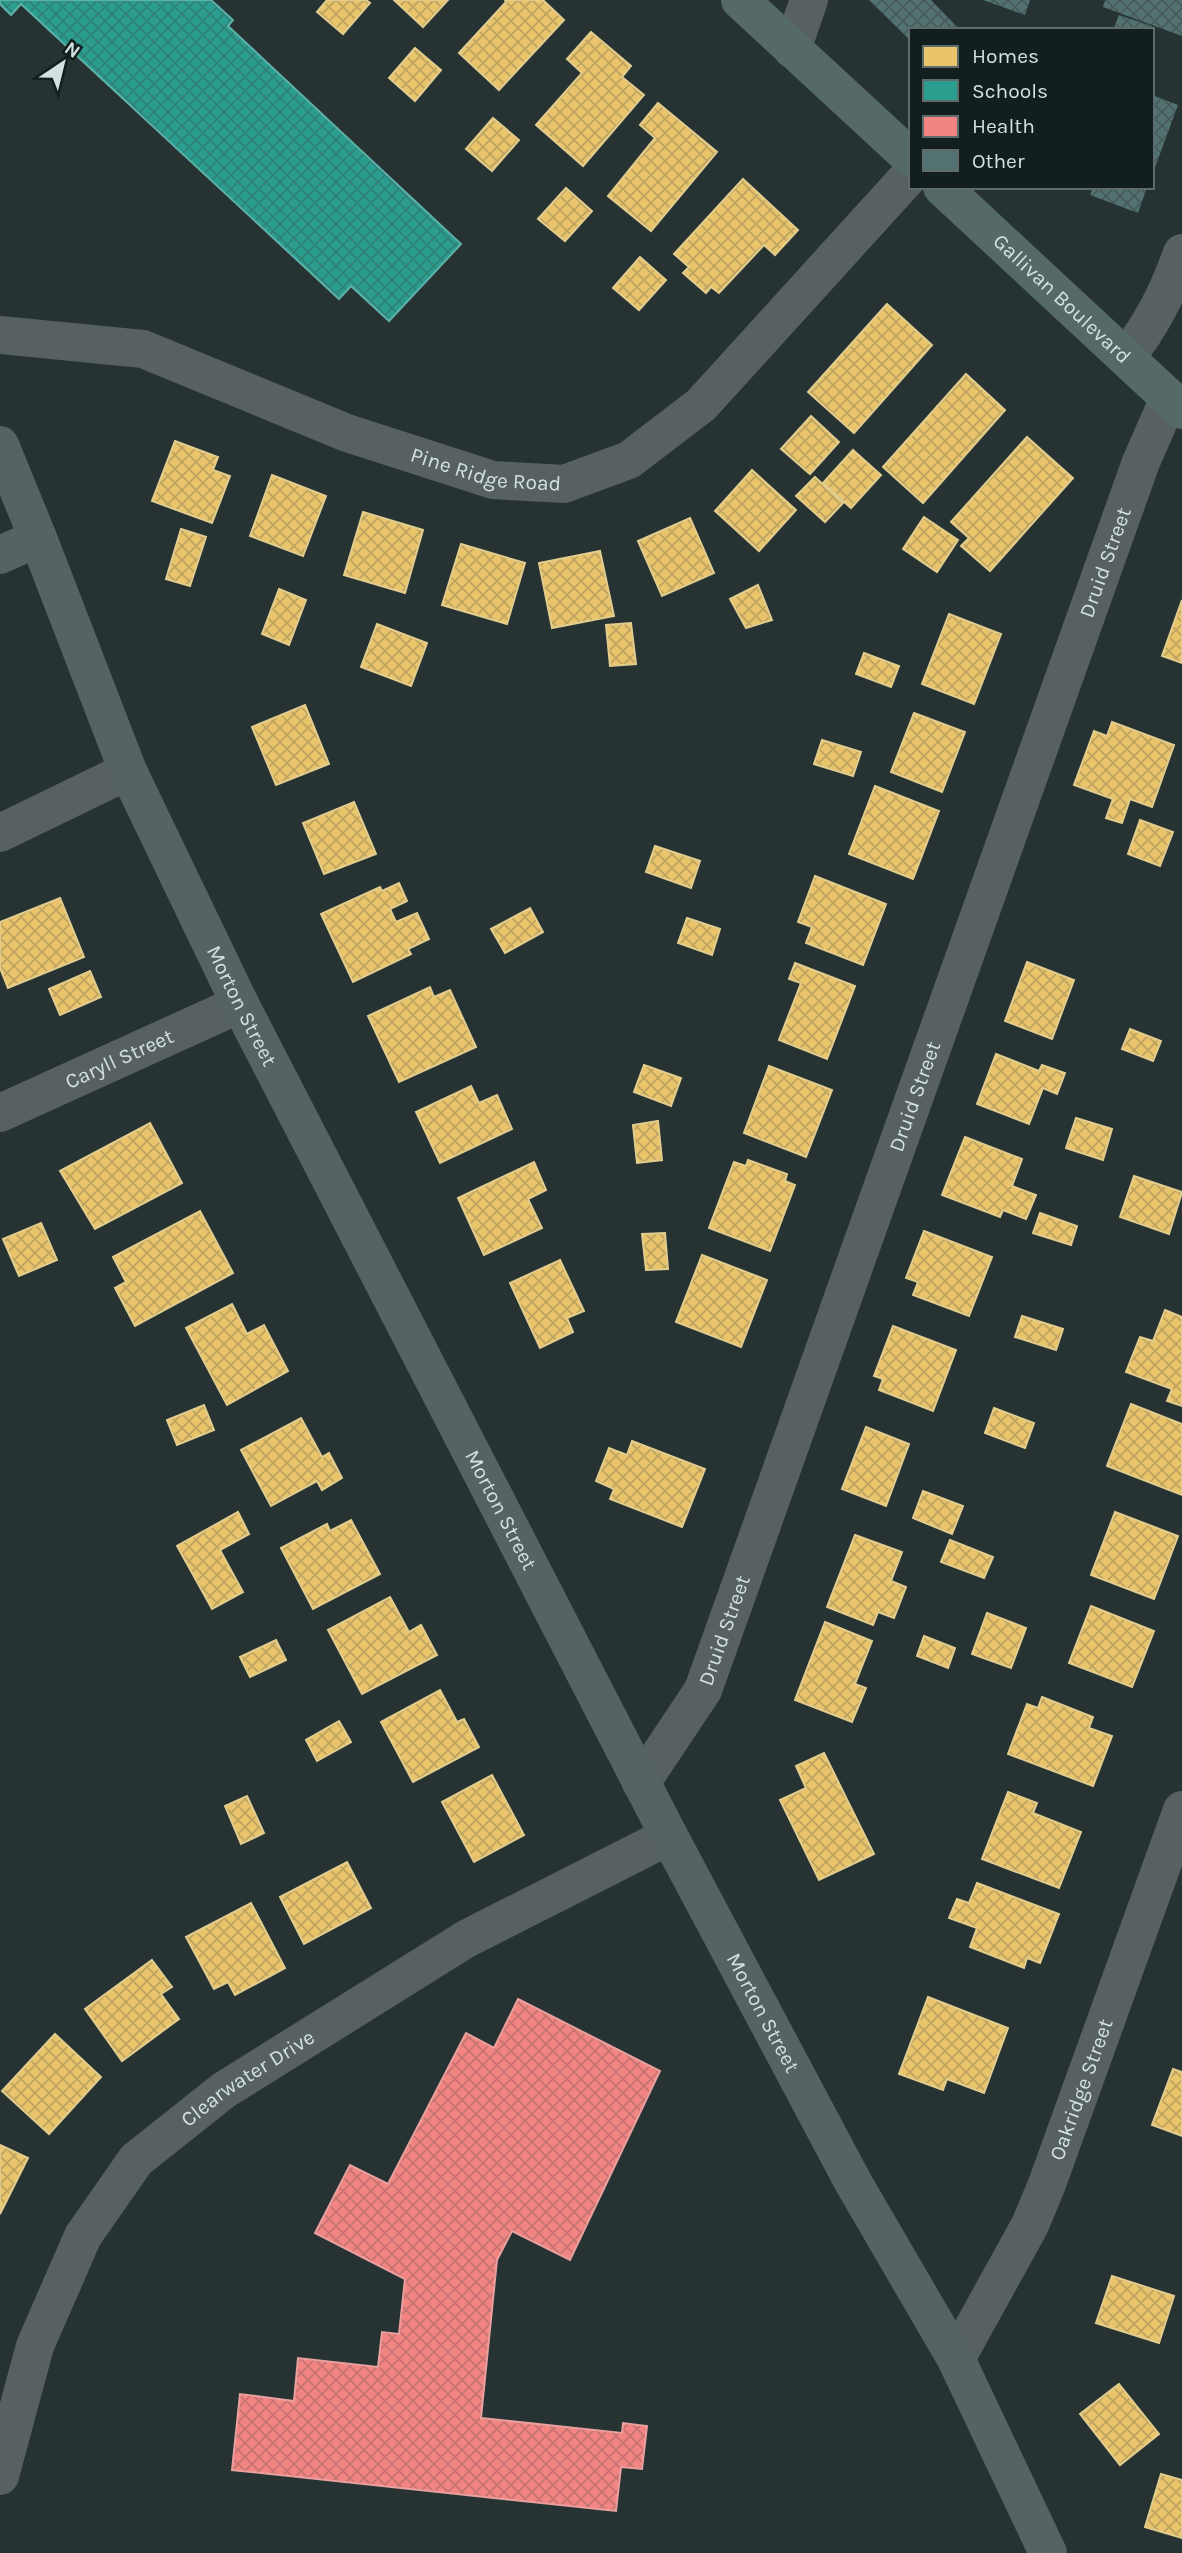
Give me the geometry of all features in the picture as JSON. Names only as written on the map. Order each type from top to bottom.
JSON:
[{"type":"highway","points":[[740,0],[909,156]]},
{"type":"highway","name":"Gallivan Boulevard","points":[[944,189],[1176,404]]},
{"type":"main road","name":"Morton Street","points":[[0,445],[128,771],[240,1004],[641,1783],[853,2182],[956,2360],[1048,2553]]},
{"type":"main road","points":[[0,555],[38,538]]},
{"type":"street","points":[[792,49],[809,0]]},
{"type":"street","name":"Pine Ridge Road","points":[[0,334],[144,349],[347,433],[492,480],[564,484],[629,460],[701,405],[909,176]]},
{"type":"street","points":[[1126,357],[1143,336],[1166,297],[1182,253]]},
{"type":"street","name":"Druid Street","points":[[641,1783],[703,1690],[1136,475],[1176,404]]},
{"type":"street","points":[[0,833],[128,771]]},
{"type":"street","name":"Caryll Street","points":[[0,1113],[240,1004]]},
{"type":"street","name":"Oakridge Street","points":[[956,2360],[1030,2225],[1047,2184],[1182,1810]]},
{"type":"street","name":"Clearwater Drive","points":[[0,2476],[40,2334],[83,2236],[136,2160],[224,2090],[466,1939],[669,1836]]},
{"type":"building: Homes","points":[[327,0],[366,0],[370,3],[343,34],[317,12]]},
{"type":"building: Homes","points":[[394,0],[448,0],[423,27]]},
{"type":"building: Homes","points":[[505,0],[543,0],[564,20],[499,90],[459,53]]},
{"type":"building: Homes","points":[[591,32],[631,66],[622,77],[644,95],[583,166],[536,125],[582,73],[567,59]]},
{"type":"building: Homes","points":[[415,48],[441,70],[415,101],[389,78]]},
{"type":"building: Homes","points":[[658,103],[717,152],[651,231],[608,196],[655,138],[640,125]]},
{"type":"building: Homes","points":[[493,118],[519,140],[492,171],[466,149]]},
{"type":"building: Homes","points":[[743,179],[798,230],[775,255],[764,245],[719,293],[711,287],[706,293],[683,273],[689,267],[674,254]]},
{"type":"building: Homes","points":[[566,188],[592,211],[565,241],[538,219]]},
{"type":"building: Homes","points":[[640,257],[666,280],[639,310],[613,288]]},
{"type":"building: Homes","points":[[887,304],[932,345],[854,433],[808,392]]},
{"type":"building: Homes","points":[[966,374],[1005,410],[923,503],[883,467]]},
{"type":"building: Homes","points":[[811,416],[839,442],[810,474],[781,449]]},
{"type":"building: Homes","points":[[1027,437],[1073,478],[990,571],[961,546],[969,538],[951,522]]},
{"type":"building: Homes","points":[[175,441],[218,457],[213,470],[230,476],[212,523],[152,501]]},
{"type":"building: Homes","points":[[853,450],[881,475],[851,508],[823,483]]},
{"type":"building: Homes","points":[[752,470],[796,510],[759,551],[715,511]]},
{"type":"building: Homes","points":[[272,475],[326,496],[303,556],[250,536]]},
{"type":"building: Homes","points":[[815,477],[843,503],[825,522],[796,496]]},
{"type":"building: Homes","points":[[363,512],[423,530],[405,593],[344,575]]},
{"type":"building: Homes","points":[[924,517],[958,540],[937,572],[903,549]]},
{"type":"building: Homes","points":[[690,518],[714,573],[662,596],[638,541]]},
{"type":"building: Homes","points":[[181,529],[206,537],[190,586],[166,579]]},
{"type":"building: Homes","points":[[461,544],[525,563],[507,624],[442,605]]},
{"type":"building: Homes","points":[[600,551],[614,616],[552,628],[539,563]]},
{"type":"building: Homes","points":[[758,585],[772,620],[746,628],[730,599]]},
{"type":"building: Homes","points":[[279,589],[306,600],[289,645],[262,634]]},
{"type":"building: Homes","points":[[1182,600],[1182,663],[1162,656]]},
{"type":"building: Homes","points":[[949,614],[1001,634],[974,704],[922,684]]},
{"type":"building: Homes","points":[[631,623],[636,664],[610,666],[606,625]]},
{"type":"building: Homes","points":[[377,624],[427,643],[411,686],[361,667]]},
{"type":"building: Homes","points":[[864,653],[899,666],[891,687],[856,674]]},
{"type":"building: Homes","points":[[305,705],[329,764],[276,785],[252,727]]},
{"type":"building: Homes","points":[[914,713],[965,732],[942,792],[891,772]]},
{"type":"building: Homes","points":[[1112,722],[1174,745],[1152,807],[1130,799],[1122,823],[1106,818],[1113,799],[1074,785],[1094,731],[1107,736]]},
{"type":"building: Homes","points":[[822,740],[861,752],[853,776],[814,764]]},
{"type":"building: Homes","points":[[875,786],[939,811],[913,879],[849,854]]},
{"type":"building: Homes","points":[[354,802],[376,854],[324,874],[303,823]]},
{"type":"building: Homes","points":[[1140,820],[1173,832],[1160,866],[1128,854]]},
{"type":"building: Homes","points":[[655,846],[700,861],[691,888],[646,872]]},
{"type":"building: Homes","points":[[815,876],[886,904],[863,965],[806,943],[812,927],[798,922]]},
{"type":"building: Homes","points":[[399,883],[407,901],[390,909],[396,922],[417,913],[429,939],[408,949],[411,954],[353,982],[321,914],[380,887],[382,891]]},
{"type":"building: Homes","points":[[60,898],[84,957],[8,988],[0,968],[0,922]]},
{"type":"building: Homes","points":[[530,908],[543,932],[505,953],[491,929]]},
{"type":"building: Homes","points":[[687,918],[720,929],[712,955],[678,943]]},
{"type":"building: Homes","points":[[1027,962],[1074,980],[1052,1039],[1005,1021]]},
{"type":"building: Homes","points":[[795,963],[855,986],[827,1059],[779,1040],[801,983],[789,979]]},
{"type":"building: Homes","points":[[90,971],[101,997],[60,1015],[49,989]]},
{"type":"building: Homes","points":[[430,987],[434,997],[450,990],[476,1047],[399,1082],[368,1016]]},
{"type":"building: Homes","points":[[1130,1029],[1161,1041],[1153,1061],[1122,1049]]},
{"type":"building: Homes","points":[[996,1054],[1039,1071],[1042,1065],[1065,1073],[1057,1094],[1043,1088],[1029,1124],[977,1104]]},
{"type":"building: Homes","points":[[644,1065],[681,1078],[671,1106],[634,1092]]},
{"type":"building: Homes","points":[[769,1066],[832,1090],[806,1157],[744,1133]]},
{"type":"building: Homes","points":[[471,1086],[479,1103],[497,1095],[512,1129],[440,1163],[416,1112]]},
{"type":"building: Homes","points":[[1076,1118],[1112,1129],[1103,1160],[1066,1148]]},
{"type":"building: Homes","points":[[658,1121],[662,1160],[637,1163],[633,1125]]},
{"type":"building: Homes","points":[[150,1123],[182,1183],[95,1229],[60,1171]]},
{"type":"building: Homes","points":[[965,1137],[1022,1159],[1012,1186],[1036,1195],[1026,1219],[1003,1210],[1000,1217],[942,1195]]},
{"type":"building: Homes","points":[[748,1160],[787,1174],[785,1181],[795,1185],[770,1251],[709,1228],[734,1162],[746,1166]]},
{"type":"building: Homes","points":[[534,1162],[546,1190],[528,1199],[542,1228],[484,1255],[458,1198]]},
{"type":"building: Homes","points":[[1134,1176],[1182,1192],[1169,1234],[1120,1217]]},
{"type":"building: Homes","points":[[200,1211],[233,1273],[135,1326],[115,1288],[126,1282],[113,1257]]},
{"type":"building: Homes","points":[[1040,1213],[1077,1226],[1071,1245],[1033,1233]]},
{"type":"building: Homes","points":[[41,1223],[57,1260],[19,1276],[3,1239]]},
{"type":"building: Homes","points":[[924,1231],[992,1257],[969,1316],[913,1295],[918,1282],[906,1278]]},
{"type":"building: Homes","points":[[665,1233],[668,1269],[646,1270],[642,1234]]},
{"type":"building: Homes","points":[[702,1255],[767,1280],[741,1347],[676,1322]]},
{"type":"building: Homes","points":[[560,1260],[584,1311],[567,1318],[573,1332],[540,1348],[510,1283]]},
{"type":"building: Homes","points":[[232,1304],[247,1334],[264,1325],[288,1371],[227,1405],[186,1328]]},
{"type":"building: Homes","points":[[1165,1310],[1182,1317],[1182,1406],[1167,1401],[1172,1389],[1126,1372],[1140,1337],[1153,1341]]},
{"type":"building: Homes","points":[[1022,1316],[1063,1329],[1056,1350],[1015,1337]]},
{"type":"building: Homes","points":[[893,1326],[956,1350],[933,1411],[879,1390],[883,1379],[874,1376]]},
{"type":"building: Homes","points":[[1131,1404],[1182,1424],[1182,1495],[1107,1466]]},
{"type":"building: Homes","points":[[204,1405],[214,1430],[177,1445],[167,1420]]},
{"type":"building: Homes","points":[[994,1408],[1034,1423],[1025,1448],[985,1433]]},
{"type":"building: Homes","points":[[301,1418],[322,1457],[329,1453],[342,1478],[322,1490],[317,1481],[271,1506],[241,1450]]},
{"type":"building: Homes","points":[[866,1427],[909,1444],[886,1506],[842,1489]]},
{"type":"building: Homes","points":[[632,1441],[705,1469],[682,1527],[610,1499],[614,1489],[596,1481],[609,1448],[627,1455]]},
{"type":"building: Homes","points":[[923,1491],[963,1506],[952,1534],[913,1518]]},
{"type":"building: Homes","points":[[238,1512],[249,1534],[220,1550],[243,1592],[212,1609],[177,1546]]},
{"type":"building: Homes","points":[[1115,1512],[1178,1536],[1154,1599],[1091,1575]]},
{"type":"building: Homes","points":[[351,1520],[380,1574],[313,1609],[281,1548],[327,1524],[330,1531]]},
{"type":"building: Homes","points":[[855,1535],[902,1552],[891,1581],[906,1587],[894,1618],[878,1612],[873,1625],[827,1607]]},
{"type":"building: Homes","points":[[950,1540],[993,1557],[984,1578],[941,1562]]},
{"type":"building: Homes","points":[[390,1597],[409,1632],[421,1625],[437,1655],[362,1694],[328,1630]]},
{"type":"building: Homes","points":[[1091,1606],[1154,1631],[1132,1687],[1069,1663]]},
{"type":"building: Homes","points":[[987,1613],[1026,1628],[1011,1668],[972,1654]]},
{"type":"building: Homes","points":[[825,1622],[872,1641],[855,1684],[866,1688],[852,1722],[795,1700]]},
{"type":"building: Homes","points":[[924,1636],[955,1648],[948,1668],[917,1656]]},
{"type":"building: Homes","points":[[276,1640],[286,1660],[250,1677],[240,1657]]},
{"type":"building: Homes","points":[[440,1690],[457,1722],[464,1719],[479,1747],[413,1782],[381,1722]]},
{"type":"building: Homes","points":[[1042,1697],[1093,1717],[1089,1728],[1112,1736],[1093,1786],[1008,1754],[1027,1704],[1038,1708]]},
{"type":"building: Homes","points":[[339,1721],[351,1742],[317,1761],[306,1740]]},
{"type":"building: Homes","points":[[824,1753],[874,1854],[819,1880],[780,1800],[806,1788],[796,1766]]},
{"type":"building: Homes","points":[[492,1775],[524,1835],[474,1862],[442,1802]]},
{"type":"building: Homes","points":[[1008,1792],[1037,1803],[1033,1813],[1081,1832],[1059,1888],[982,1859]]},
{"type":"building: Homes","points":[[247,1796],[264,1833],[241,1844],[225,1806]]},
{"type":"building: Homes","points":[[347,1862],[371,1908],[304,1944],[280,1897]]},
{"type":"building: Homes","points":[[977,1883],[1059,1914],[1040,1963],[1027,1958],[1024,1968],[970,1947],[977,1928],[949,1918],[957,1899],[969,1903]]},
{"type":"building: Homes","points":[[251,1903],[285,1968],[235,1995],[228,1982],[214,1989],[186,1937]]},
{"type":"building: Homes","points":[[152,1960],[172,1987],[161,1994],[179,2019],[122,2061],[85,2009]]},
{"type":"building: Homes","points":[[928,1997],[1008,2028],[984,2093],[947,2079],[943,2090],[899,2074]]},
{"type":"building: Homes","points":[[55,2034],[101,2077],[49,2134],[2,2091]]},
{"type":"building: Homes","points":[[1173,2069],[1182,2072],[1182,2136],[1152,2125]]},
{"type":"building: Homes","points":[[0,2145],[28,2158],[0,2214]]},
{"type":"building: Homes","points":[[1112,2276],[1174,2296],[1159,2343],[1096,2323]]},
{"type":"building: Homes","points":[[1119,2384],[1159,2434],[1120,2465],[1080,2414]]},
{"type":"building: Homes","points":[[1161,2474],[1182,2480],[1182,2538],[1145,2527]]},
{"type":"building: Schools","points":[[0,0],[211,0],[233,20],[228,26],[461,244],[389,321],[351,286],[339,299],[21,4],[11,15],[0,4]]},
{"type":"building: Health","points":[[518,1999],[660,2071],[570,2260],[512,2231],[497,2260],[481,2418],[622,2433],[623,2423],[647,2426],[642,2469],[621,2467],[616,2511],[232,2470],[240,2394],[294,2401],[298,2358],[378,2367],[382,2332],[399,2334],[405,2279],[315,2233],[350,2165],[388,2184],[466,2033],[494,2048]]},
{"type":"building: Other","points":[[869,0],[931,0],[958,28],[909,28],[909,39]]},
{"type":"building: Other","points":[[983,0],[1030,0],[1025,15]]},
{"type":"building: Other","points":[[1105,0],[1182,0],[1182,36],[1103,7]]},
{"type":"building: Other","points":[[1119,15],[1152,26],[1152,28],[1114,28]]},
{"type":"building: Other","points":[[1154,96],[1178,105],[1154,170]]},
{"type":"building: Other","points":[[1092,189],[1146,189],[1138,213],[1090,195]]}]
